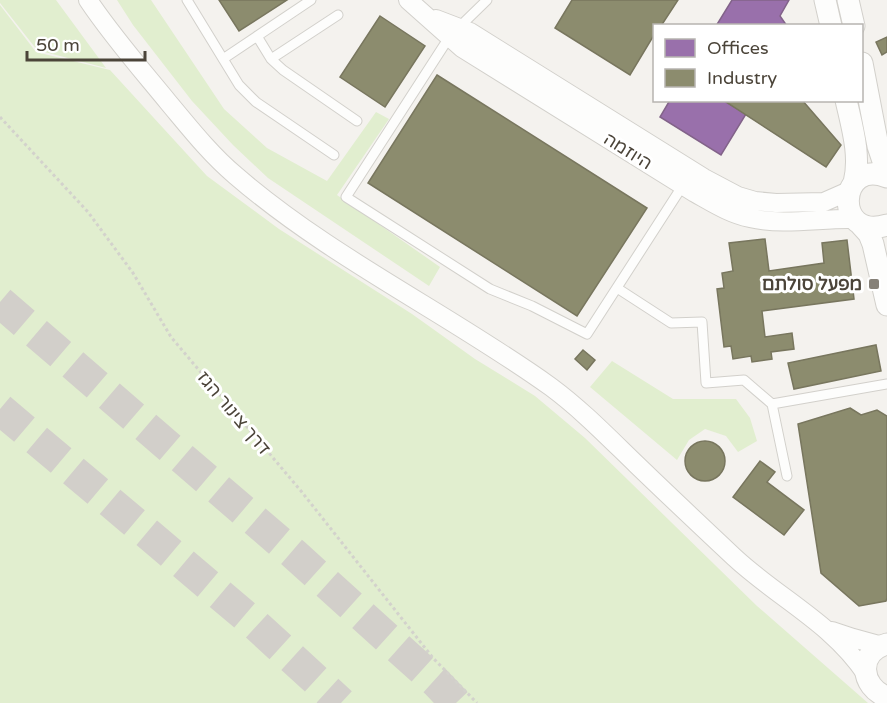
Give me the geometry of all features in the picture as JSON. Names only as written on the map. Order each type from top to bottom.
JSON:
[{"type":"street","points":[[88,0],[101,20],[159,92],[234,175],[318,238],[520,365],[553,389],[586,416],[738,560],[783,598],[828,629],[854,656],[873,689],[887,697]]},
{"type":"street","name":"היוזמה","points":[[408,0],[426,15],[455,32],[470,32],[687,178],[731,213],[752,219],[775,221],[857,221]]},
{"type":"street","points":[[825,0],[831,24]]},
{"type":"street","points":[[848,0],[854,24]]},
{"type":"street","points":[[852,187],[862,177],[871,174],[887,175],[878,146],[863,73]]},
{"type":"street","points":[[846,102],[858,170],[848,208],[869,234],[887,305]]},
{"type":"street","name":"היוזמה","points":[[687,178],[755,201],[824,202],[852,187]]},
{"type":"street","points":[[857,221],[868,227],[878,228],[887,225]]},
{"type":"street","points":[[828,629],[853,638],[885,645]]},
{"type":"street","points":[[866,674],[869,657],[885,645]]},
{"type":"lane","points":[[187,0],[239,85],[256,102],[334,155]]},
{"type":"lane","points":[[223,59],[310,0]]},
{"type":"lane","points":[[487,0],[455,32],[346,197],[490,288],[587,334],[687,178]]},
{"type":"lane","points":[[271,59],[338,15]]},
{"type":"lane","points":[[257,36],[271,59],[283,70],[357,121]]},
{"type":"lane","points":[[617,288],[671,323],[702,322],[706,383],[744,380],[772,404],[787,477]]},
{"type":"lane","points":[[772,404],[887,384]]},
{"type":"path","name":"דרך צינור הגז","points":[[0,117],[88,212],[133,273],[171,337],[301,491],[433,658],[477,703]]},
{"type":"green space","points":[[0,0],[56,0],[106,68],[37,50]]},
{"type":"green space","points":[[117,0],[151,0],[224,109],[267,148],[327,181],[376,112],[389,119],[337,195],[440,267],[429,286],[268,178],[192,101],[133,25]]},
{"type":"green space","points":[[0,5],[36,52],[110,70],[207,176],[279,229],[535,396],[585,438],[757,606],[868,703],[0,703]]},
{"type":"green space","points":[[612,361],[673,399],[736,399],[750,418],[757,441],[738,452],[726,436],[705,429],[689,440],[677,460],[590,387]]},
{"type":"building: Offices","points":[[732,0],[789,0],[780,16],[786,24],[717,24]]},
{"type":"building: Offices","points":[[669,102],[726,102],[746,114],[721,155],[660,117]]},
{"type":"building: Industry","points":[[219,0],[287,0],[239,31]]},
{"type":"building: Industry","points":[[572,0],[678,0],[662,24],[653,24],[653,37],[630,75],[555,28]]},
{"type":"building: Industry","points":[[380,16],[425,46],[385,107],[340,77]]},
{"type":"building: Industry","points":[[887,37],[887,52],[882,55],[876,42]]},
{"type":"building: Industry","points":[[437,75],[647,208],[577,316],[368,183]]},
{"type":"building: Industry","points":[[726,102],[804,102],[841,145],[826,167]]},
{"type":"building: Industry","points":[[765,239],[769,271],[824,263],[822,243],[847,240],[854,299],[762,311],[765,337],[792,333],[794,349],[771,352],[772,359],[752,362],[751,356],[733,359],[731,346],[724,347],[717,289],[724,288],[722,273],[733,271],[729,243]]},
{"type":"building: Industry","points":[[876,345],[881,371],[794,389],[788,363]]},
{"type":"building: Industry","points":[[583,350],[595,360],[587,370],[575,359]]},
{"type":"building: Industry","points":[[850,408],[861,415],[877,410],[887,416],[887,598],[886,601],[859,606],[821,573],[798,424]]},
{"type":"building: Industry","points":[[705,441],[713,442],[719,447],[724,453],[724,469],[719,475],[713,480],[705,481],[697,480],[691,475],[686,469],[685,461],[686,453],[691,447],[697,442]]},
{"type":"building: Industry","points":[[760,461],[775,472],[767,482],[804,510],[784,535],[733,497]]},
{"type":"tunnel","points":[[0,302],[294,554],[436,682],[456,703]]},
{"type":"tunnel","points":[[0,409],[256,625],[341,703]]},
{"type":"place","name":"מפעל סולתם","points":[[874,284]]}]
